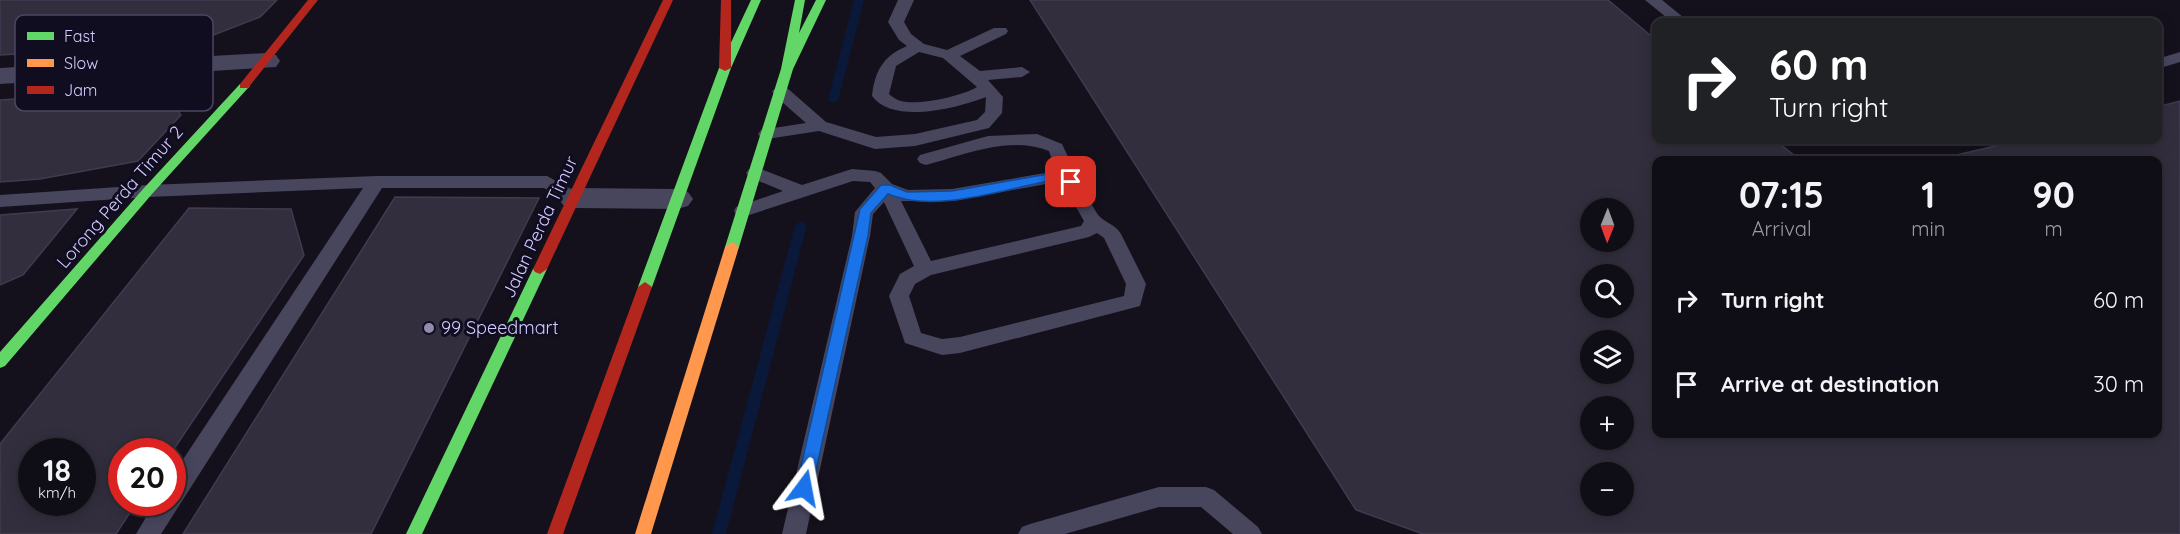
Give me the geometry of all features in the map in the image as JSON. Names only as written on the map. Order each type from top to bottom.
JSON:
[{"type":"street","name":"Lorong Perda Timur 2","points":[[3,355],[266,61],[313,0]]},
{"type":"street","name":"Jalan Perda Timur","points":[[414,534],[668,0]]},
{"type":"street","points":[[725,68],[726,0]]},
{"type":"street","points":[[555,534],[725,68],[756,0]]},
{"type":"street","points":[[643,534],[787,69],[800,0]]},
{"type":"street","points":[[787,69],[821,0]]},
{"type":"street","points":[[213,64],[266,61]]},
{"type":"street","points":[[0,76],[15,75]]},
{"type":"street","points":[[574,198],[677,199]]},
{"type":"lane","points":[[780,91],[820,126],[875,143],[926,137],[983,124],[993,113],[995,98],[948,55],[918,47],[905,37],[896,22],[906,0]]},
{"type":"lane","points":[[1653,0],[1676,18]]},
{"type":"lane","points":[[948,55],[1000,31]]},
{"type":"lane","points":[[918,47],[894,57],[882,77],[880,96],[899,107],[938,104],[980,94],[981,83]]},
{"type":"lane","points":[[2162,62],[2180,57]]},
{"type":"lane","points":[[981,83],[1022,72]]},
{"type":"lane","points":[[767,134],[820,126]]},
{"type":"lane","points":[[926,159],[988,142],[1037,140],[1056,148],[1062,163],[1059,176]]},
{"type":"lane","points":[[755,173],[800,191]]},
{"type":"lane","points":[[743,211],[852,175],[875,177],[886,188],[925,269]]},
{"type":"lane","points":[[886,188],[906,196],[952,195],[1059,176],[1071,182],[1093,221],[1112,234],[1136,284],[1133,302],[960,345],[942,346],[912,338],[899,296],[907,279],[925,269],[1089,231],[1093,221]]},
{"type":"lane","points":[[0,201],[148,191],[377,182],[547,182],[574,198]]},
{"type":"lane","points":[[186,475],[377,182]]},
{"type":"lane","points":[[794,534],[861,236],[864,212],[886,188]]},
{"type":"lane","points":[[1030,534],[1160,497],[1206,497],[1250,534]]},
{"type":"lane","points":[[148,534],[159,516]]},
{"type":"building","points":[[0,0],[277,0],[260,17],[213,35],[213,15],[15,15],[15,54],[0,55]]},
{"type":"building","points":[[1030,0],[1608,0],[1652,37],[1652,144],[1780,144],[1795,156],[1652,156],[1652,438],[2162,438],[2162,156],[1952,156],[2004,144],[2162,144],[2162,106],[2180,101],[2180,534],[1423,534],[1356,510]]},
{"type":"building","points":[[15,99],[15,111],[178,111],[181,115],[138,161],[40,179],[0,182],[0,100]]},
{"type":"building","points":[[395,197],[539,198],[371,534],[183,534]]},
{"type":"building","points":[[189,208],[291,209],[304,255],[181,438],[108,438],[108,516],[128,516],[116,534],[0,534],[0,444]]},
{"type":"building","points":[[77,209],[23,275],[0,285],[0,215]]},
{"type":"waterway","points":[[833,100],[859,0]]},
{"type":"waterway","points":[[719,534],[801,225]]},
{"type":"traffic: fast","points":[[645,287],[725,68],[756,0]]},
{"type":"traffic: fast","points":[[732,247],[787,69],[800,0]]},
{"type":"traffic: fast","points":[[787,69],[821,0]]},
{"type":"traffic: fast","points":[[0,362],[148,191],[244,86]]},
{"type":"traffic: fast","points":[[414,534],[540,269]]},
{"type":"traffic: slow","points":[[643,534],[732,247]]},
{"type":"traffic: jam","points":[[244,86],[313,0]]},
{"type":"traffic: jam","points":[[540,269],[668,0]]},
{"type":"traffic: jam","points":[[725,68],[726,0]]},
{"type":"traffic: jam","points":[[555,534],[645,287]]},
{"type":"place","name":"99 Speedmart","points":[[429,328]]},
{"type":"route","points":[[804,488],[861,236],[864,212],[886,188],[906,196],[952,195],[1044,177],[1059,176],[1071,182]]}]
